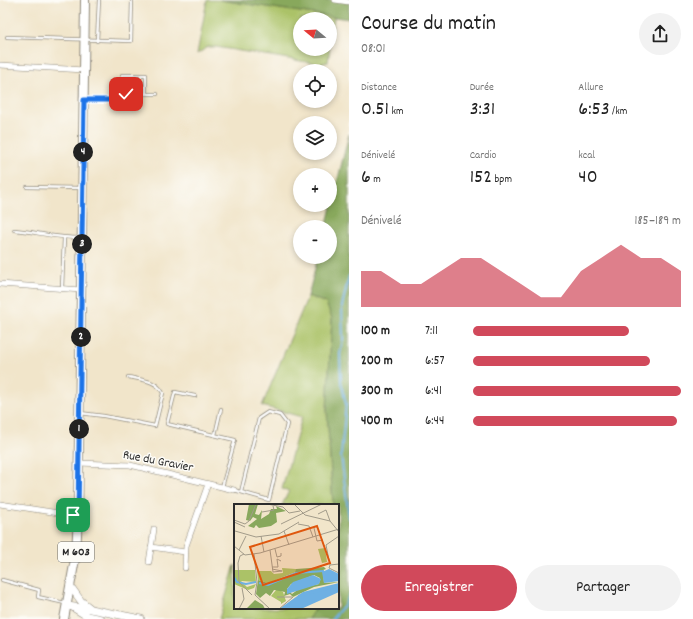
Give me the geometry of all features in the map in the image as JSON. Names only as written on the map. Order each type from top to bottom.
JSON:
[{"type":"main road","name":"M 603","points":[[64,619],[69,606],[76,554],[78,516],[85,0]]},
{"type":"main road","points":[[71,587],[79,599],[90,608]]},
{"type":"main road","points":[[69,606],[90,608],[126,617],[141,619]]},
{"type":"main road","points":[[69,606],[87,616],[100,619]]},
{"type":"main road","points":[[76,619],[87,616]]},
{"type":"street","points":[[335,0],[349,2]]},
{"type":"street","points":[[0,65],[84,70]]},
{"type":"street","points":[[0,284],[82,290]]},
{"type":"street","name":"Rue du Gravier","points":[[79,463],[130,465],[234,490]]},
{"type":"street","name":"Rue du Gravier","points":[[185,568],[186,546],[208,484]]},
{"type":"street","points":[[0,504],[78,516]]},
{"type":"street","points":[[149,562],[154,529]]},
{"type":"street","points":[[151,547],[185,552]]},
{"type":"lane","points":[[97,41],[99,0]]},
{"type":"lane","points":[[7,37],[131,41],[132,0]]},
{"type":"lane","points":[[122,74],[146,75],[146,94]]},
{"type":"lane","points":[[84,100],[117,100],[126,94],[157,94]]},
{"type":"lane","points":[[27,187],[83,188]]},
{"type":"lane","points":[[14,230],[35,232],[64,238],[82,238]]},
{"type":"lane","points":[[62,288],[64,238]]},
{"type":"lane","points":[[80,413],[155,426],[163,394],[159,386],[153,382],[128,377]]},
{"type":"lane","points":[[195,396],[175,392],[168,424],[235,440],[222,487]]},
{"type":"lane","points":[[215,435],[221,409]]},
{"type":"lane","points":[[234,490],[241,492],[269,500],[287,424],[280,415],[268,412],[259,418],[241,492]]},
{"type":"lane","points":[[2,580],[39,590],[38,597],[69,606]]},
{"type":"green space","points":[[207,0],[220,0],[300,12],[293,12],[293,56],[329,56],[328,62],[319,64],[216,47],[208,47],[197,54]]},
{"type":"green space","points":[[220,0],[349,0],[349,19],[337,17],[337,12],[300,12]]},
{"type":"green space","points":[[349,134],[349,619],[309,619],[315,609],[339,609],[339,572],[342,567],[339,550],[339,504],[333,504],[327,410],[332,318],[326,303],[308,296],[316,264],[337,264],[337,220],[328,220],[330,212],[337,212],[337,183]]},
{"type":"green space","points":[[308,296],[326,303],[332,318],[327,410],[333,504],[282,504],[289,491],[282,489],[302,417],[262,406]]},
{"type":"green space","points":[[234,568],[234,609],[315,609],[309,619],[219,619]]},
{"type":"waterway","points":[[349,276],[342,306],[343,339],[340,354],[341,381],[346,404],[341,455],[349,518]]},
{"type":"waterway","points":[[332,619],[346,603],[349,595]]},
{"type":"route","points":[[73,515],[78,516],[84,100],[117,100],[121,99],[126,94]]}]
